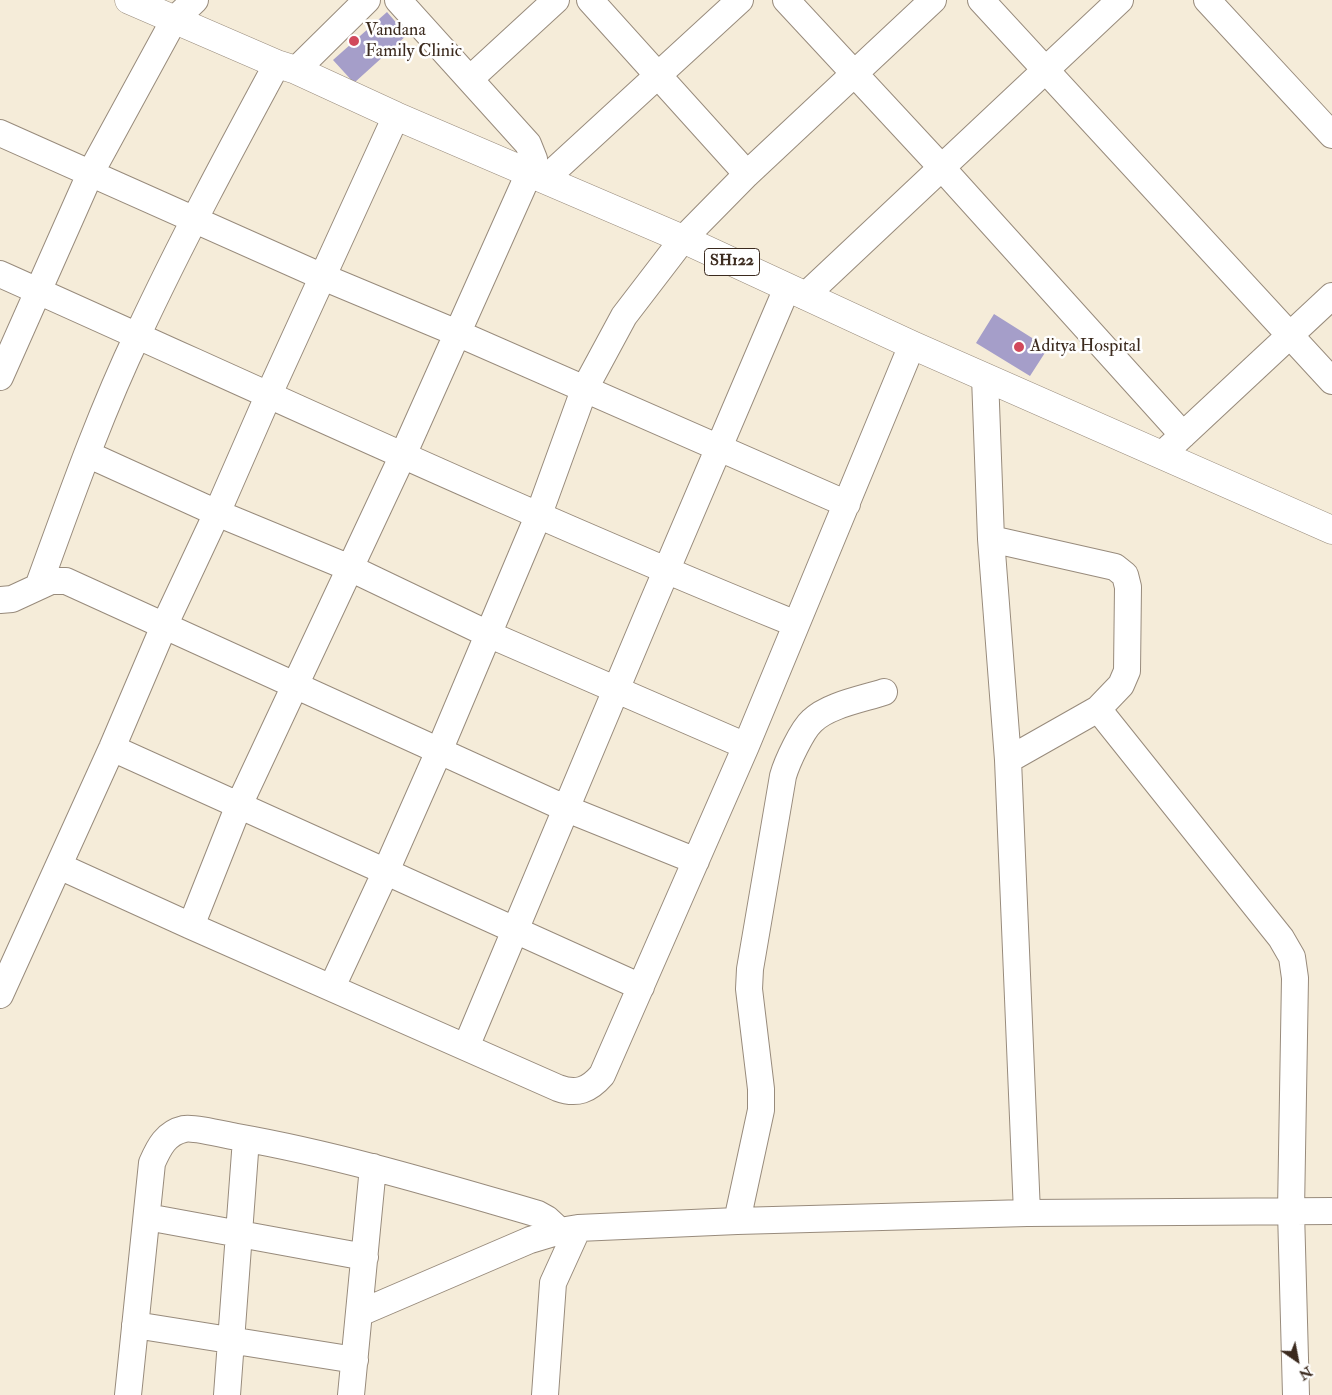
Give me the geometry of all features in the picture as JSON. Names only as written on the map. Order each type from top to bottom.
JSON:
[{"type":"main road","name":"SH122","points":[[129,0],[684,240],[912,345],[1332,530]]},
{"type":"street","points":[[0,378],[37,290],[90,174],[174,20],[195,0]]},
{"type":"street","points":[[38,588],[87,454],[137,335],[193,220],[286,67],[367,0]]},
{"type":"street","points":[[398,0],[528,144],[534,159],[537,176]]},
{"type":"street","points":[[470,79],[556,0]]},
{"type":"street","points":[[590,0],[747,174]]},
{"type":"street","points":[[191,926],[240,805],[403,455],[457,333],[537,176],[658,75],[740,0]]},
{"type":"street","points":[[786,0],[942,168],[1183,435]]},
{"type":"street","points":[[332,987],[439,751],[538,514],[584,390],[624,316],[684,240],[747,174],[933,0]]},
{"type":"street","points":[[981,0],[1332,381]]},
{"type":"street","points":[[466,1047],[718,448],[796,292],[942,168],[1120,0]]},
{"type":"street","points":[[1207,0],[1332,135]]},
{"type":"street","points":[[0,995],[112,748],[164,626],[396,116]]},
{"type":"street","points":[[0,133],[323,277],[457,333],[847,504]]},
{"type":"street","points":[[0,274],[667,572],[796,624]]},
{"type":"street","points":[[1162,455],[1332,296]]},
{"type":"street","points":[[59,866],[558,1088],[570,1092],[581,1091],[595,1083],[602,1075],[746,746],[912,345]]},
{"type":"street","points":[[985,377],[991,539],[1008,760],[1027,1213]]},
{"type":"street","points":[[87,454],[217,513],[350,568],[488,634],[616,691],[746,746]]},
{"type":"street","points":[[991,539],[1115,567],[1125,575],[1128,587],[1126,671],[1121,685],[1098,709],[1008,760]]},
{"type":"street","points":[[0,600],[12,599],[51,581],[66,581],[567,809],[696,861]]},
{"type":"street","points":[[737,1221],[761,1110],[761,1089],[749,989],[750,969],[783,776],[788,759],[811,721],[828,710],[884,692]]},
{"type":"street","points":[[1098,709],[1281,938],[1292,957],[1295,978],[1291,1211],[1296,1395]]},
{"type":"street","points":[[112,748],[641,987]]},
{"type":"street","points":[[128,1395],[152,1163],[159,1146],[170,1135],[186,1128],[374,1166],[538,1214],[569,1230]]},
{"type":"street","points":[[227,1395],[246,1139]]},
{"type":"street","points":[[351,1395],[374,1166]]},
{"type":"street","points":[[360,1313],[530,1240],[569,1230],[737,1221],[1027,1213],[1332,1211]]},
{"type":"street","points":[[147,1216],[365,1257]]},
{"type":"street","points":[[545,1395],[554,1283],[569,1230]]},
{"type":"street","points":[[135,1325],[355,1360]]},
{"type":"building","points":[[387,12],[407,35],[354,83],[333,60]]},
{"type":"building","points":[[994,314],[1048,348],[1030,376],[976,343]]},
{"type":"place","name":"Vandana Family Clinic","points":[[354,41]]},
{"type":"place","name":"Aditya Hospital","points":[[1019,347]]}]
